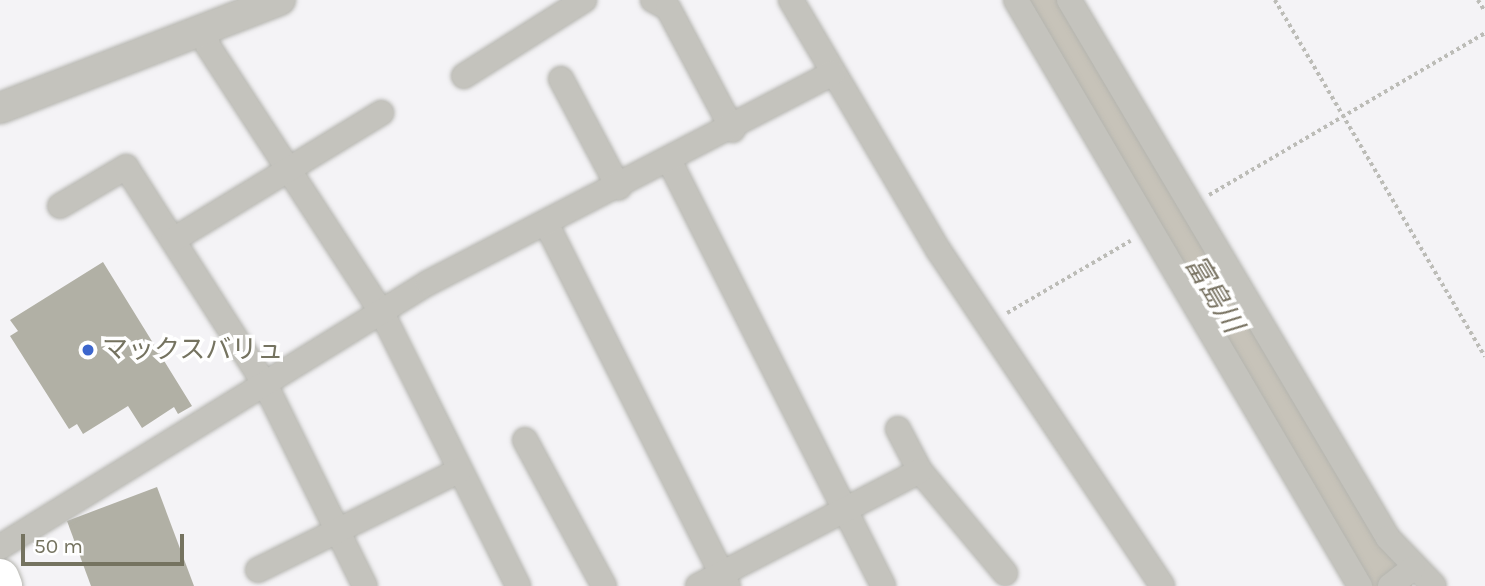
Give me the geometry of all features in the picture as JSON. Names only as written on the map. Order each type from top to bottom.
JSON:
[{"type":"highway","points":[[0,578],[3,586]]},
{"type":"street","points":[[0,108],[280,0]]},
{"type":"street","points":[[464,76],[584,0]]},
{"type":"street","points":[[653,0],[668,8],[733,130]]},
{"type":"street","points":[[791,0],[833,73],[990,326],[1162,586]]},
{"type":"street","points":[[1016,0],[1360,586]]},
{"type":"street","points":[[1069,0],[1388,538],[1403,577],[1434,586]]},
{"type":"street","points":[[205,30],[208,46],[382,313],[518,586]]},
{"type":"street","points":[[0,547],[382,313],[733,130],[833,73]]},
{"type":"street","points":[[561,79],[619,188]]},
{"type":"street","points":[[173,240],[381,113]]},
{"type":"street","points":[[670,162],[883,586]]},
{"type":"street","points":[[60,206],[126,167],[265,384],[365,586]]},
{"type":"street","points":[[547,225],[725,580]]},
{"type":"street","points":[[898,429],[920,471],[1005,573]]},
{"type":"street","points":[[525,440],[604,586]]},
{"type":"street","points":[[258,570],[460,470]]},
{"type":"street","points":[[698,586],[725,580],[920,471]]},
{"type":"path","points":[[1275,0],[1485,358]]},
{"type":"path","points":[[1478,0],[1485,11]]},
{"type":"path","points":[[1190,206],[1485,33]]},
{"type":"path","points":[[990,326],[1150,229]]},
{"type":"building","points":[[103,262],[192,406],[178,414],[174,407],[142,428],[128,406],[83,434],[77,424],[69,429],[10,336],[18,331],[10,320]]},
{"type":"building","points":[[157,487],[194,586],[91,586],[67,521]]},
{"type":"waterway","name":"富島川","points":[[1040,0],[1393,586]]},
{"type":"place","name":"マックスバリュ","points":[[88,350]]}]
